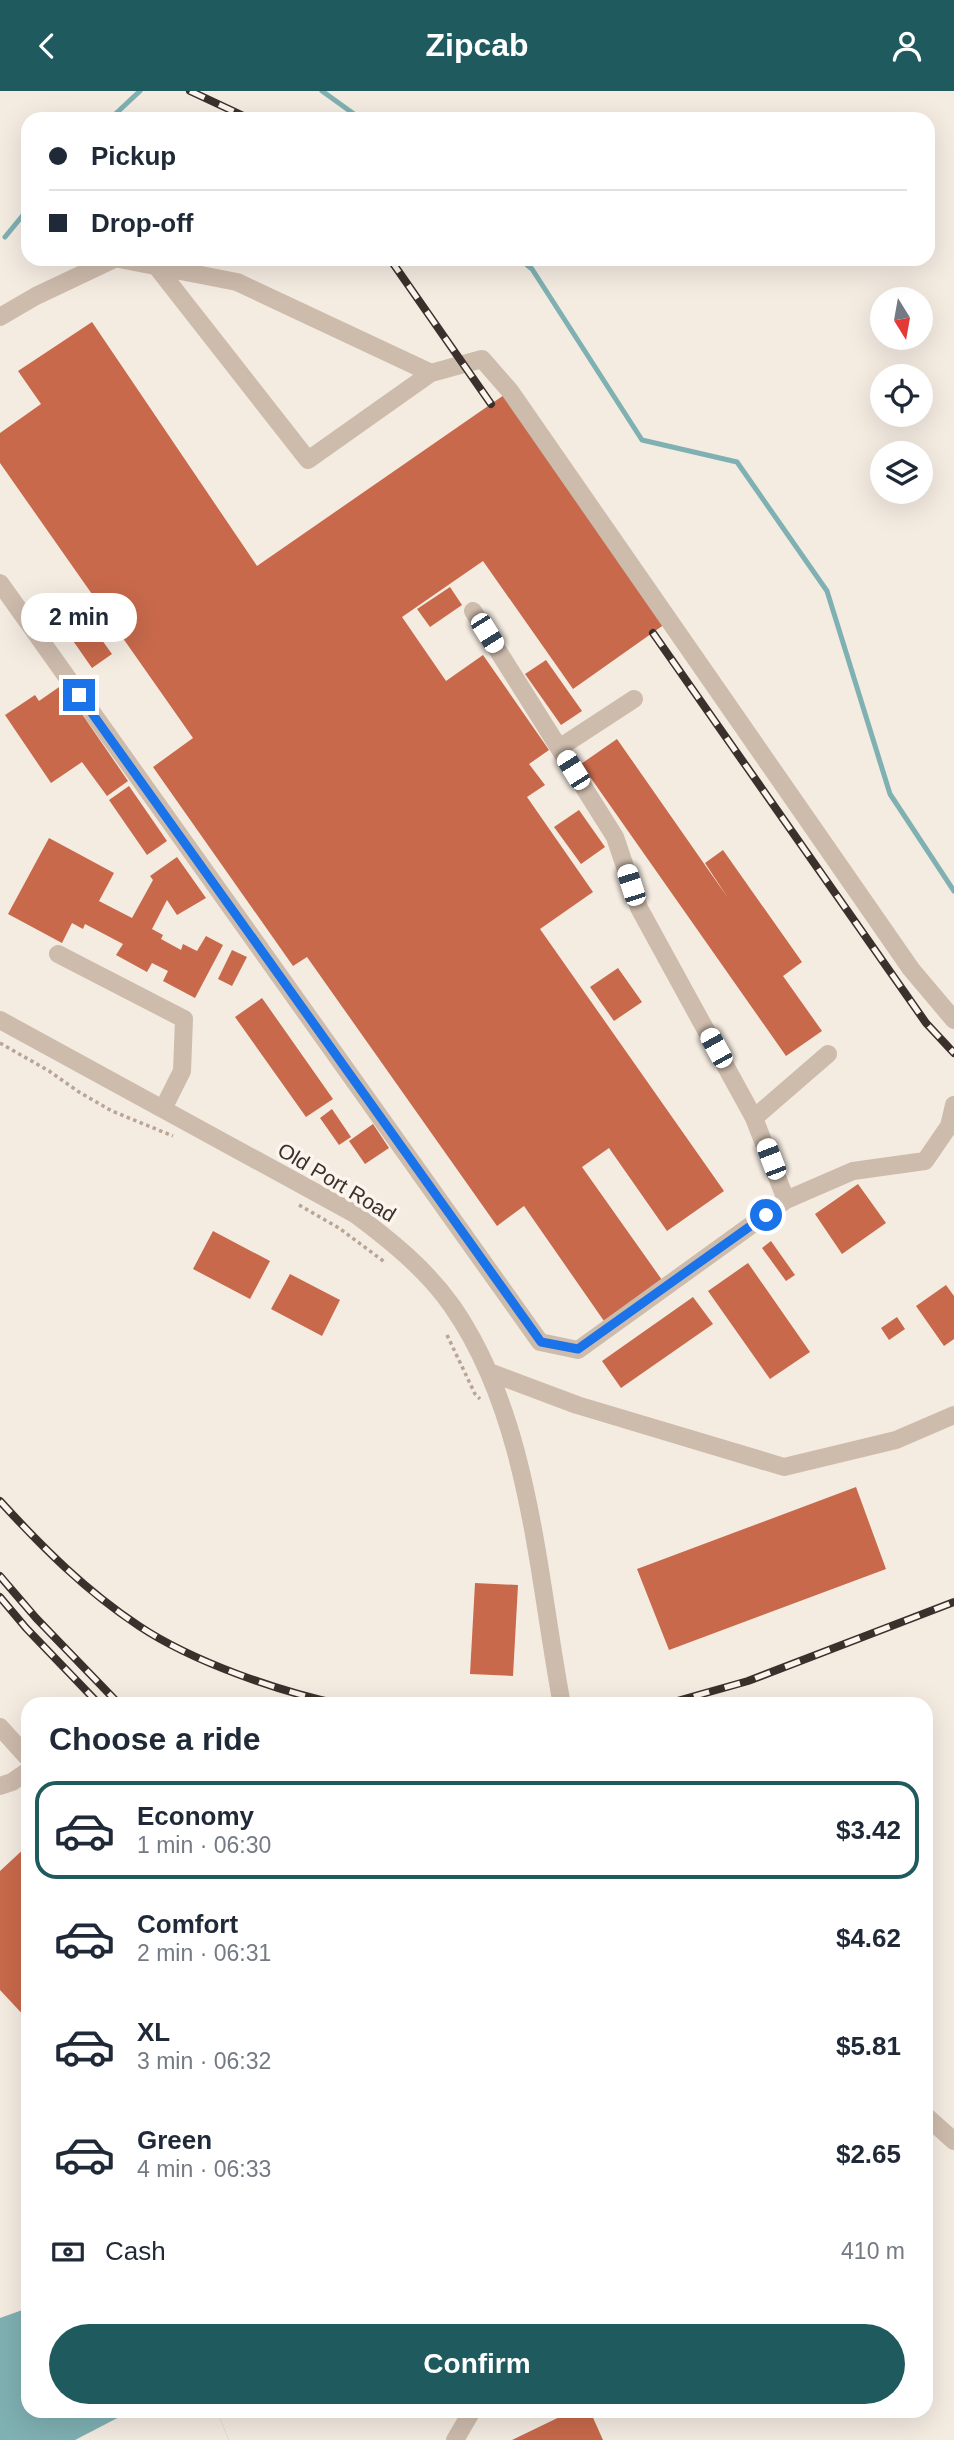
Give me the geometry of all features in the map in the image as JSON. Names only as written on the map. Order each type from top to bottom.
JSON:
[{"type":"street","points":[[0,317],[36,296],[101,266]]},
{"type":"street","points":[[156,266],[237,282],[431,373]]},
{"type":"street","points":[[156,266],[308,460],[431,373],[482,359],[510,391],[911,969],[954,1020]]},
{"type":"street","points":[[0,583],[541,1342],[578,1349],[786,1200],[853,1171],[925,1161],[948,1126],[954,1105]]},
{"type":"street","points":[[473,611],[615,837],[639,908],[754,1118],[786,1200]]},
{"type":"street","points":[[559,748],[634,699]]},
{"type":"street","points":[[58,954],[184,1019],[181,1071],[163,1109]]},
{"type":"street","name":"Old Port Road","points":[[0,1020],[355,1214],[391,1240],[452,1306],[489,1372],[512,1436],[537,1553],[561,1697]]},
{"type":"street","points":[[754,1118],[828,1054]]},
{"type":"street","points":[[489,1372],[577,1405],[784,1467],[896,1440],[954,1415]]},
{"type":"street","points":[[0,1727],[21,1750]]},
{"type":"street","points":[[0,1786],[21,1776]]},
{"type":"street","points":[[933,2122],[954,2141]]},
{"type":"street","points":[[455,2440],[468,2418]]},
{"type":"path","points":[[0,1043],[112,1111],[181,1139]]},
{"type":"path","points":[[294,1202],[339,1228],[391,1267]]},
{"type":"path","points":[[443,1328],[475,1394],[486,1403]]},
{"type":"water","points":[[21,2310],[21,2418],[220,2418],[229,2440],[0,2440],[0,2318]]},
{"type":"pier","points":[[117,2418],[220,2418],[229,2440],[75,2440]]},
{"type":"building","points":[[92,322],[257,566],[504,395],[665,624],[573,689],[483,561],[402,617],[446,681],[483,655],[549,750],[529,764],[545,785],[527,797],[593,892],[540,929],[724,1191],[667,1231],[609,1148],[582,1167],[662,1280],[604,1321],[524,1206],[497,1226],[307,957],[293,966],[153,767],[193,738],[0,463],[0,433],[41,404],[18,371]]},
{"type":"building","points":[[450,587],[462,605],[430,627],[417,609]]},
{"type":"building","points":[[81,611],[112,654],[92,668],[62,625]]},
{"type":"building","points":[[546,660],[582,711],[561,725],[525,674]]},
{"type":"building","points":[[62,685],[128,781],[107,796],[82,762],[51,783],[5,715],[35,695],[39,701]]},
{"type":"building","points":[[617,739],[728,898],[705,863],[723,850],[802,962],[783,976],[822,1031],[786,1056],[581,764]]},
{"type":"building","points":[[129,786],[167,841],[147,855],[109,800]]},
{"type":"building","points":[[579,810],[605,847],[581,864],[554,827]]},
{"type":"building","points":[[49,838],[114,873],[99,901],[132,918],[153,880],[150,876],[177,857],[206,898],[177,915],[167,900],[152,929],[163,935],[161,939],[181,950],[183,944],[197,951],[206,936],[223,945],[195,998],[163,981],[168,971],[152,963],[147,972],[116,955],[123,944],[85,924],[83,929],[72,923],[62,943],[8,914]]},
{"type":"building","points":[[232,950],[247,957],[232,986],[218,979]]},
{"type":"building","points":[[618,968],[642,1002],[614,1021],[590,987]]},
{"type":"building","points":[[262,998],[333,1099],[306,1117],[235,1017]]},
{"type":"building","points":[[332,1109],[351,1137],[339,1145],[320,1118]]},
{"type":"building","points":[[373,1124],[389,1148],[365,1164],[349,1141]]},
{"type":"building","points":[[858,1184],[886,1223],[842,1254],[815,1214]]},
{"type":"building","points":[[213,1231],[270,1261],[250,1299],[193,1269]]},
{"type":"building","points":[[771,1241],[795,1275],[786,1281],[762,1248]]},
{"type":"building","points":[[748,1263],[810,1352],[770,1379],[708,1291]]},
{"type":"building","points":[[290,1274],[340,1300],[322,1336],[271,1309]]},
{"type":"building","points":[[946,1285],[954,1296],[954,1339],[944,1346],[916,1306]]},
{"type":"building","points":[[693,1297],[713,1324],[621,1388],[602,1361]]},
{"type":"building","points":[[897,1317],[905,1329],[889,1340],[881,1328]]},
{"type":"building","points":[[856,1487],[886,1569],[669,1650],[637,1569]]},
{"type":"building","points":[[475,1583],[518,1585],[513,1676],[470,1674]]},
{"type":"building","points":[[21,1852],[21,2012],[0,1990],[0,1871]]},
{"type":"building","points":[[558,2418],[593,2418],[603,2440],[512,2440]]},
{"type":"waterway","points":[[118,112],[140,91]]},
{"type":"waterway","points":[[322,91],[351,112]]},
{"type":"waterway","points":[[5,237],[21,218]]},
{"type":"waterway","points":[[528,266],[642,440],[737,462],[827,591],[890,794],[954,891]]},
{"type":"railway","points":[[190,91],[235,112]]},
{"type":"railway","points":[[395,266],[491,404]]},
{"type":"railway","points":[[653,633],[926,1023],[954,1053]]},
{"type":"railway","points":[[0,1501],[48,1552],[139,1626],[185,1652],[211,1663],[265,1684],[312,1697]]},
{"type":"railway","points":[[0,1576],[36,1618],[112,1697]]},
{"type":"railway","points":[[0,1597],[92,1697]]},
{"type":"railway","points":[[691,1697],[748,1681],[954,1602]]},
{"type":"route","points":[[79,695],[541,1342],[578,1349],[766,1215]]}]
